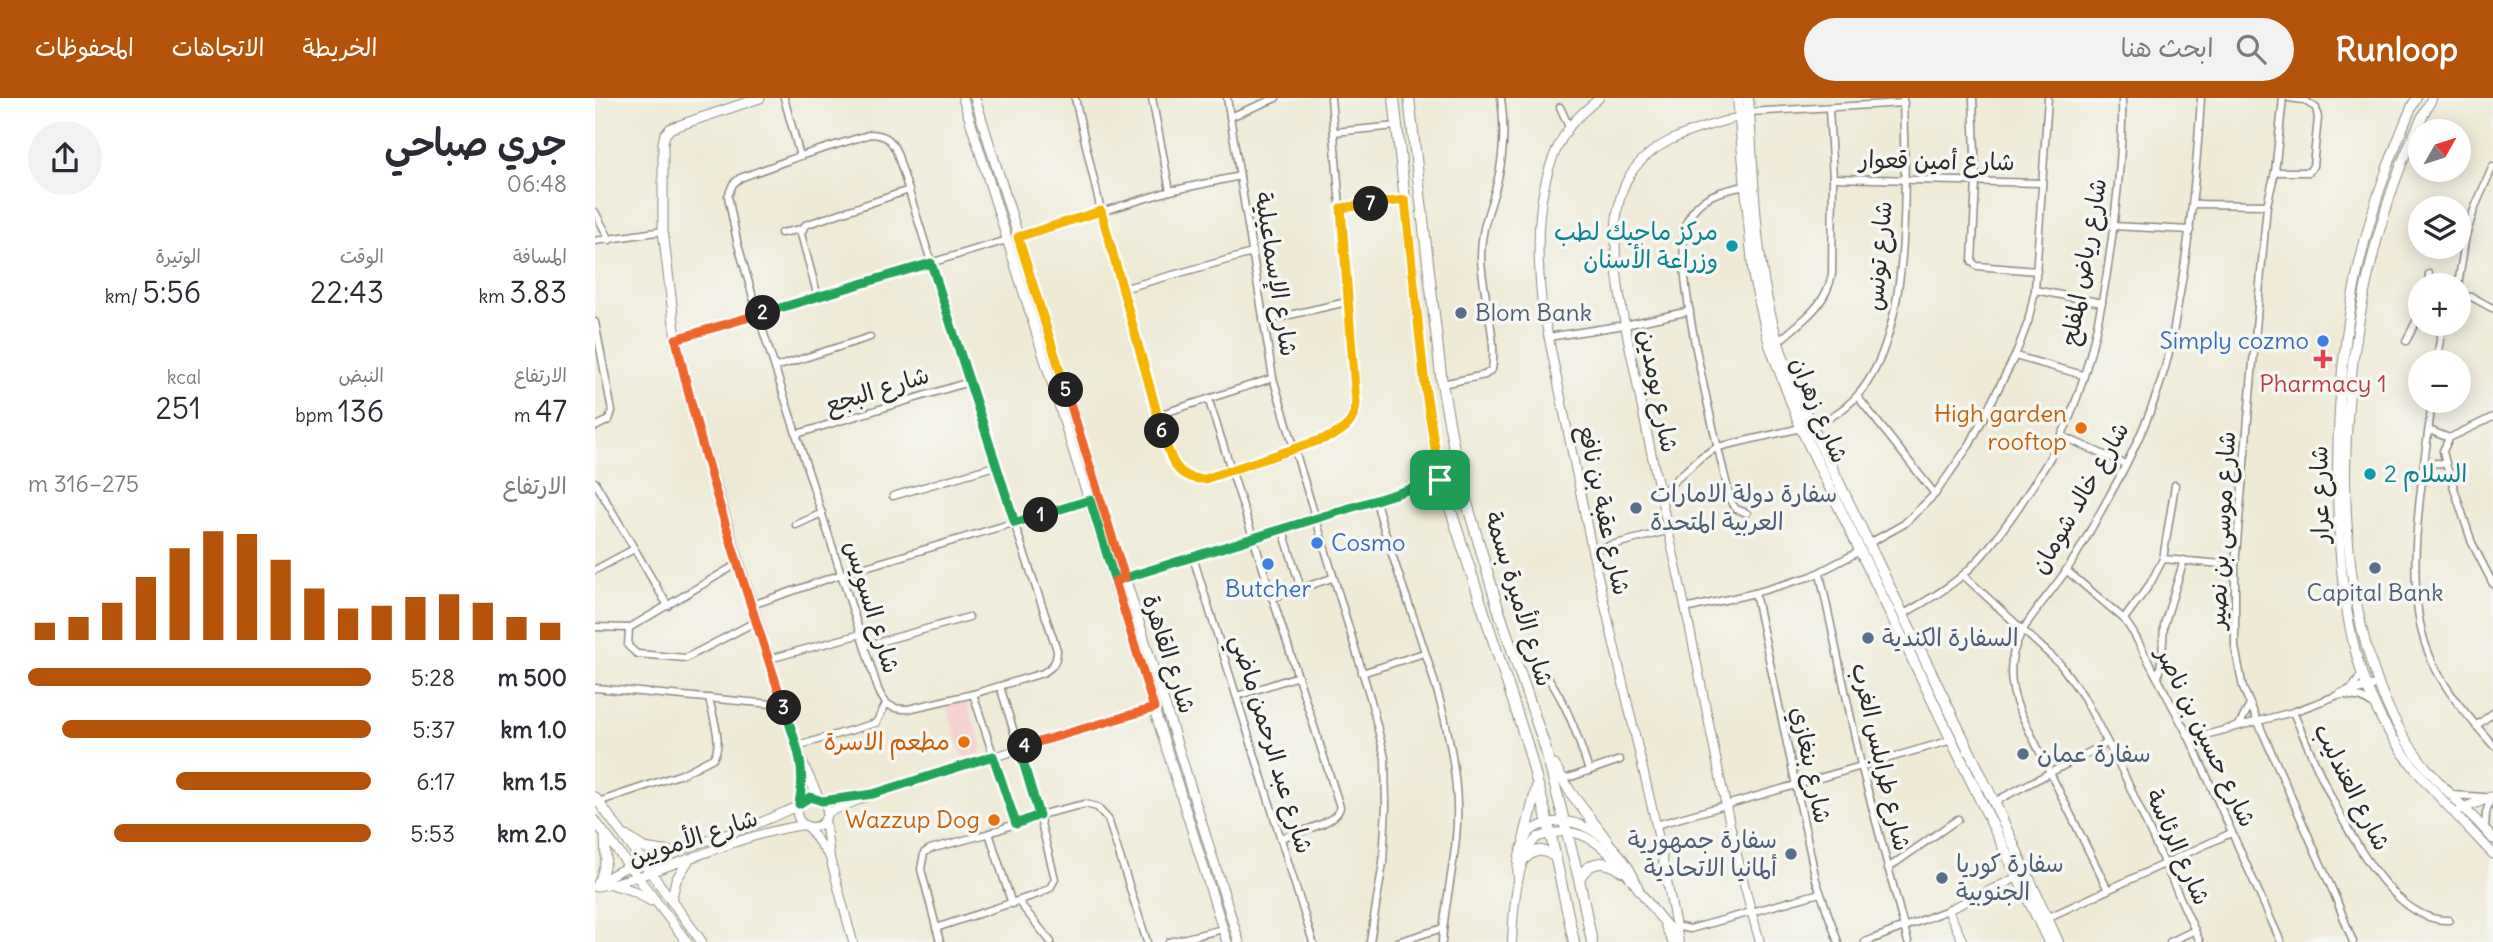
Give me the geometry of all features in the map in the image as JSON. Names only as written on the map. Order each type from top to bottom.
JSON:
[{"type":"main road","points":[[760,98],[671,128],[665,134],[663,231],[676,339],[691,406],[783,705],[802,762],[820,800]]},
{"type":"main road","name":"شارع القاهرة","points":[[964,98],[1090,500],[1120,579],[1154,708],[1227,942]]},
{"type":"main road","name":"شارع القاهرة","points":[[975,98],[1120,579],[1239,942]]},
{"type":"main road","name":"شارع الأميرة بسمة","points":[[1394,98],[1425,386],[1440,480],[1527,744],[1551,834],[1574,942]]},
{"type":"main road","name":"شارع الأميرة بسمة","points":[[1409,98],[1442,384],[1459,476],[1545,747],[1579,879],[1592,942]]},
{"type":"main road","name":"شارع زهران","points":[[1748,98],[1758,241],[1768,304],[1806,428]]},
{"type":"main road","name":"شارع عرار","points":[[2416,98],[2373,210],[2353,285],[2342,356],[2337,470],[2339,543],[2346,604],[2355,647],[2374,705],[2408,761],[2493,854]]},
{"type":"main road","name":"شارع عرار","points":[[2432,98],[2421,118],[2390,195],[2376,241],[2354,348],[2347,451],[2348,528],[2356,606],[2365,648],[2379,686],[2403,735],[2437,781],[2493,839]]},
{"type":"main road","name":"شارع زهران","points":[[1738,105],[1754,278],[1770,345],[1806,428],[2049,942]]},
{"type":"main road","name":"شارع زهران","points":[[1864,547],[1902,615],[1994,802],[2058,942]]},
{"type":"main road","points":[[2341,695],[2379,686]]},
{"type":"main road","points":[[1545,747],[1562,780],[1608,842]]},
{"type":"main road","points":[[798,805],[803,783],[802,762]]},
{"type":"main road","points":[[1524,840],[1537,783]]},
{"type":"main road","points":[[2453,811],[2492,796]]},
{"type":"main road","points":[[596,799],[702,942]]},
{"type":"main road","points":[[595,821],[687,942]]},
{"type":"main road","points":[[616,828],[644,848],[676,853]]},
{"type":"main road","points":[[597,884],[606,859],[605,835]]},
{"type":"main road","points":[[1524,859],[1538,850],[1546,851],[1555,857]]},
{"type":"main road","points":[[671,901],[676,880],[688,861]]},
{"type":"main road","points":[[1579,879],[1584,870],[1599,863],[1607,863],[1622,871]]},
{"type":"main road","points":[[611,884],[634,891],[658,905]]},
{"type":"street","points":[[783,98],[800,156]]},
{"type":"street","points":[[1075,98],[1101,211],[1170,457],[1184,475],[1193,479],[1205,479],[1232,471],[1342,431],[1350,424],[1354,415],[1356,402],[1331,98]]},
{"type":"street","points":[[1151,98],[1170,191]]},
{"type":"street","name":"شارع الإسماعيلية","points":[[1158,415],[1209,401],[1273,378],[1227,98]]},
{"type":"street","points":[[1230,117],[1276,98]]},
{"type":"street","points":[[1442,384],[1485,375],[1492,369],[1481,248],[1483,225],[1498,180],[1502,156],[1504,132],[1501,98]]},
{"type":"street","name":"شارع عقبة بن نافع","points":[[1599,98],[1569,127],[1552,162],[1541,206],[1538,264],[1548,337],[1592,550],[1656,825],[1676,940]]},
{"type":"street","points":[[1972,98],[1976,181],[1972,262],[1977,266],[2037,271]]},
{"type":"street","points":[[1685,609],[1755,593],[1820,573],[1904,524],[1935,494],[1970,444],[2015,356],[2028,322],[2037,271],[2048,98]]},
{"type":"street","name":"شارع رياض المفلح","points":[[1902,615],[1963,575],[2003,529],[2061,436],[2083,375],[2102,303],[2122,147],[2122,98]]},
{"type":"street","name":"شارع خالد شومان","points":[[2108,890],[2020,712],[2010,683],[2010,662],[2022,628],[2066,570],[2107,501],[2153,405],[2165,370],[2190,230],[2200,98]]},
{"type":"street","name":"شارع موسى بن نصير","points":[[2283,98],[2275,172],[2267,205],[2235,565],[2235,648],[2239,675],[2250,705],[2353,942]]},
{"type":"street","points":[[2275,172],[2303,174],[2309,172],[2313,166],[2317,136],[2316,108],[2304,100],[2289,98]]},
{"type":"street","points":[[1749,111],[1829,108],[1903,100]]},
{"type":"street","name":"شارع تونس","points":[[1718,447],[1806,428],[1842,410],[1857,396],[1881,358],[1896,307],[1901,268],[1903,100]]},
{"type":"street","name":"شارع بومدين","points":[[1738,105],[1669,141],[1643,159],[1626,181],[1615,232],[1616,267],[1625,325],[1659,495],[1727,805],[1761,942]]},
{"type":"street","points":[[1560,107],[1569,127]]},
{"type":"street","points":[[1778,342],[1822,302],[1830,288],[1833,178],[1829,108]]},
{"type":"street","points":[[1334,132],[1397,126]]},
{"type":"street","name":"شارع السويس","points":[[871,134],[882,134],[893,143],[995,466],[1057,650],[1053,666],[1043,673],[973,694],[908,709],[897,709],[886,704],[878,689],[758,315],[737,241],[728,196],[733,184],[740,178],[800,156],[871,134]]},
{"type":"street","points":[[2460,273],[2466,235],[2493,166]]},
{"type":"street","points":[[1018,237],[1170,191],[1240,176]]},
{"type":"street","name":"شارع أمين قعوار","points":[[1833,178],[2041,183]]},
{"type":"street","points":[[1745,186],[1709,196],[1695,208],[1685,226],[1683,251],[1690,311],[1731,502],[1736,509],[1747,513]]},
{"type":"street","points":[[781,233],[802,229],[813,222],[909,191]]},
{"type":"street","points":[[1341,208],[1405,200]]},
{"type":"street","points":[[2193,204],[2267,205]]},
{"type":"street","points":[[595,212],[610,240]]},
{"type":"street","points":[[2113,226],[2190,230]]},
{"type":"street","points":[[802,229],[801,234],[818,297]]},
{"type":"street","points":[[595,241],[663,231]]},
{"type":"street","points":[[676,339],[1007,240]]},
{"type":"street","points":[[1122,289],[1252,253]]},
{"type":"street","points":[[2035,290],[2102,303]]},
{"type":"street","points":[[2471,297],[2493,306],[2493,319]]},
{"type":"street","points":[[1263,321],[1347,302]]},
{"type":"street","points":[[1548,337],[1690,311]]},
{"type":"street","points":[[595,322],[599,364],[612,411],[609,420],[595,427]]},
{"type":"street","points":[[2406,341],[2409,336]]},
{"type":"street","points":[[776,367],[870,337]]},
{"type":"street","points":[[2015,356],[2083,375]]},
{"type":"street","points":[[1273,378],[1382,744],[1386,771],[1383,863],[1370,942]]},
{"type":"street","name":"شارع البجع","points":[[797,434],[969,382]]},
{"type":"street","points":[[1857,396],[1935,494]]},
{"type":"street","points":[[1209,401],[1340,807],[1332,820],[1281,838]]},
{"type":"street","points":[[2431,413],[2416,556],[2416,601],[2420,627],[2435,669],[2457,703],[2493,745]]},
{"type":"street","points":[[2493,417],[2449,438],[2443,451],[2472,543],[2493,584]]},
{"type":"street","points":[[2429,430],[2449,438]]},
{"type":"street","points":[[2061,436],[2125,464]]},
{"type":"street","points":[[1659,495],[1701,457],[1718,447]]},
{"type":"street","points":[[2424,468],[2436,463],[2446,464]]},
{"type":"street","points":[[893,496],[995,466]]},
{"type":"street","points":[[1120,579],[1459,476]]},
{"type":"street","points":[[595,482],[668,606]]},
{"type":"street","points":[[2124,619],[2150,584],[2163,559],[2175,485]]},
{"type":"street","points":[[752,605],[842,574],[1090,500]]},
{"type":"street","points":[[1376,501],[1450,743],[1457,805],[1442,942]]},
{"type":"street","points":[[796,525],[822,513]]},
{"type":"street","points":[[1283,530],[1301,589]]},
{"type":"street","points":[[1592,550],[1667,531]]},
{"type":"street","points":[[595,570],[634,549]]},
{"type":"street","name":"شارع عبد الرحمن ماضي","points":[[1193,557],[1313,942]]},
{"type":"street","points":[[2163,559],[2235,565]]},
{"type":"street","points":[[2158,678],[2164,625],[2184,560]]},
{"type":"street","points":[[595,627],[629,628],[739,564]]},
{"type":"street","name":"شارع حسين بن ناصر","points":[[2066,570],[2124,619],[2134,634],[2190,739],[2281,942]]},
{"type":"street","name":"شارع طرابلس الغرب","points":[[1820,573],[1861,765],[1908,942]]},
{"type":"street","name":"شارع الرئاسة","points":[[1963,575],[2067,673],[2083,696],[2133,792],[2200,942]]},
{"type":"street","points":[[1272,598],[1332,578]]},
{"type":"street","name":"شارع بنغازي","points":[[1755,593],[1795,785],[1821,893],[1838,942]]},
{"type":"street","points":[[865,646],[969,617]]},
{"type":"street","points":[[629,628],[628,646],[633,653],[686,658],[757,621]]},
{"type":"street","points":[[769,659],[862,634]]},
{"type":"street","points":[[1362,673],[1424,653]]},
{"type":"street","points":[[2190,739],[2293,712],[2341,695],[2356,683],[2363,672]]},
{"type":"street","points":[[1237,696],[1298,676]]},
{"type":"street","points":[[1547,676],[1561,696],[1571,718],[1588,771]]},
{"type":"street","points":[[936,928],[1044,892],[1055,879],[1039,815],[1000,686]]},
{"type":"street","points":[[595,688],[783,705]]},
{"type":"street","points":[[973,694],[1016,824]]},
{"type":"street","points":[[2341,695],[2355,696],[2374,705]]},
{"type":"street","points":[[596,799],[682,774],[713,758],[718,745],[709,698]]},
{"type":"street","points":[[797,746],[874,724],[879,721],[886,704]]},
{"type":"street","points":[[2239,725],[2250,705]]},
{"type":"street","points":[[805,825],[815,827],[826,816],[873,794],[1154,708]]},
{"type":"street","name":"شارع العندليب","points":[[2293,712],[2335,804],[2366,861],[2409,905],[2429,918],[2449,920]]},
{"type":"street","points":[[2476,726],[2493,713]]},
{"type":"street","points":[[1656,825],[1952,740]]},
{"type":"street","points":[[1994,802],[2107,743]]},
{"type":"street","points":[[1562,780],[1620,760]]},
{"type":"street","points":[[830,858],[797,817],[798,805],[810,797],[820,800],[873,794]]},
{"type":"street","points":[[2452,795],[2492,796],[2486,813],[2485,829]]},
{"type":"street","points":[[820,800],[826,816],[830,858],[853,942]]},
{"type":"street","points":[[940,942],[921,869],[922,856],[930,849],[1084,804],[1103,811],[1108,819],[1147,942]]},
{"type":"street","name":"شارع الأمويين","points":[[597,884],[629,868],[757,824],[798,805]]},
{"type":"street","points":[[1518,878],[1516,868],[1524,840],[1530,831],[1564,819],[1591,829],[1608,842],[1636,879],[1640,892]]},
{"type":"street","name":"شارع طرابلس الغرب","points":[[1888,868],[1958,820]]},
{"type":"street","name":"شارع الأمويين","points":[[597,884],[637,878],[770,832],[805,825]]},
{"type":"street","points":[[1512,942],[1518,878],[1524,859],[1534,840],[1567,832],[1582,836],[1603,848],[1676,940]]},
{"type":"street","points":[[989,833],[1015,903],[1051,942]]},
{"type":"street","points":[[2047,918],[2231,833]]},
{"type":"street","points":[[1865,942],[1948,910],[2018,877]]},
{"type":"street","points":[[1657,914],[1675,926],[1690,929],[1821,893]]},
{"type":"street","points":[[1948,910],[1963,942]]},
{"type":"street","points":[[1397,942],[1443,928]]},
{"type":"street","points":[[1169,942],[1223,929]]},
{"type":"street","points":[[2170,942],[2195,930]]},
{"type":"shaded area","points":[[961,701],[967,703],[983,747],[978,754],[964,760],[946,705]]},
{"type":"place","name":"مركز ماجيك لطب وزراعة الأسنان","points":[[1732,246]]},
{"type":"place","name":"Blom Bank","points":[[1461,313]]},
{"type":"place","name":"Simply cozmo","points":[[2323,341]]},
{"type":"place","name":"Pharmacy 1","points":[[2323,359]]},
{"type":"place","name":"High garden rooftop","points":[[2081,428]]},
{"type":"place","name":"السلام 2","points":[[2370,474]]},
{"type":"place","name":"سفارة دولة الامارات العربية المتحدة","points":[[1636,508]]},
{"type":"place","name":"Cosmo","points":[[1317,543]]},
{"type":"place","name":"Butcher","points":[[1268,564]]},
{"type":"place","name":"Capital Bank","points":[[2375,568]]},
{"type":"place","name":"السفارة الكندية","points":[[1868,638]]},
{"type":"place","name":"مطعم الاسرة","points":[[964,742]]},
{"type":"place","name":"سفارة عمان","points":[[2023,754]]},
{"type":"place","name":"Wazzup Dog","points":[[994,820]]},
{"type":"place","name":"سفارة جمهورية ألمانيا الاتحادية","points":[[1791,854]]},
{"type":"place","name":"سفارة كوريا الجنوبية","points":[[1942,878]]},
{"type":"route","points":[[1440,480],[1376,501],[1171,564],[1125,578],[1115,581],[1090,500],[1015,523],[931,263],[676,339],[704,454],[802,762],[803,783],[799,804],[810,797],[822,801],[873,794],[993,756],[1016,824],[1039,815],[1019,748],[1154,708],[1115,581],[1125,578],[1018,237],[1101,211],[1170,457],[1184,475],[1193,479],[1205,479],[1332,436],[1350,424],[1356,410],[1356,402],[1341,208],[1405,200],[1425,386],[1440,480]]}]
